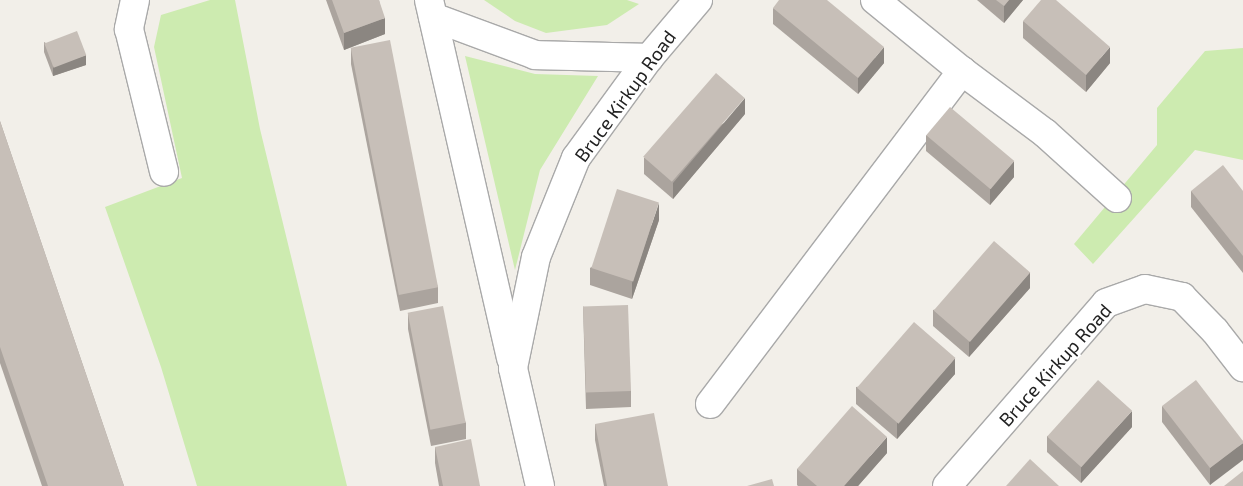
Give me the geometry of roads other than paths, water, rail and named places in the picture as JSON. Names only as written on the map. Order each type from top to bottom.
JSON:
[{"type":"street","points":[[136,0],[129,29],[164,172]]},
{"type":"street","name":"Bruce Kirkup Road","points":[[540,486],[513,368],[536,256],[576,158],[649,58],[698,0]]},
{"type":"street","points":[[875,0],[962,71],[1045,133],[1117,198]]},
{"type":"street","points":[[431,8],[535,55],[649,58]]},
{"type":"street","points":[[431,8],[513,368]]},
{"type":"street","points":[[710,404],[962,71]]},
{"type":"street","name":"Bruce Kirkup Road","points":[[947,486],[1106,303],[1145,288],[1182,297],[1215,331],[1243,366]]}]
